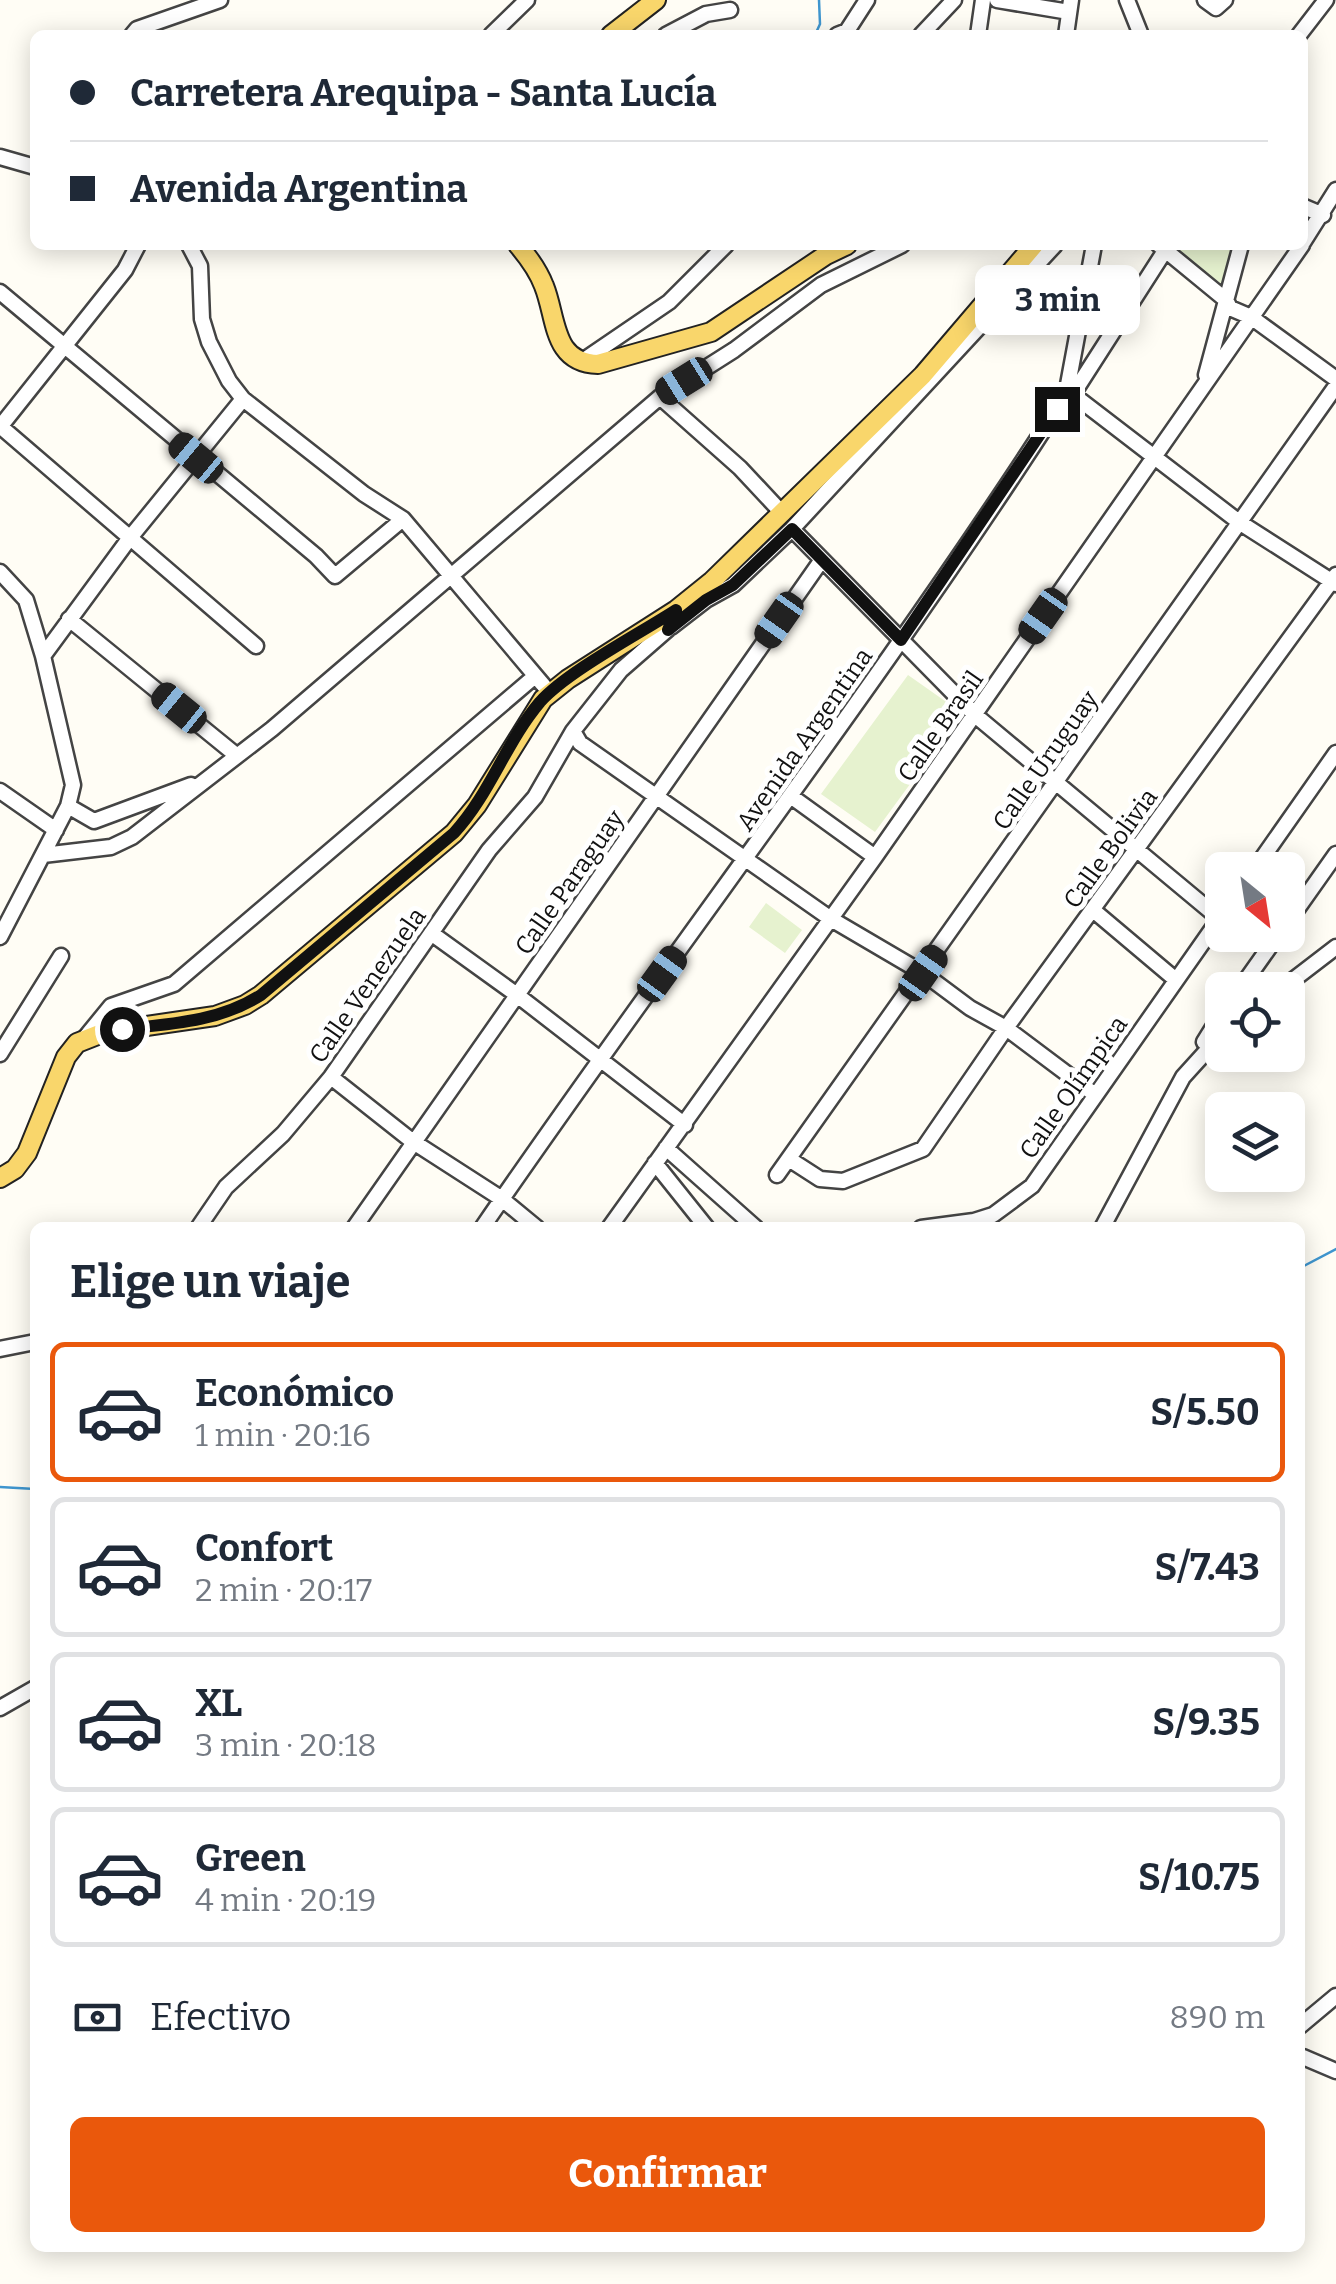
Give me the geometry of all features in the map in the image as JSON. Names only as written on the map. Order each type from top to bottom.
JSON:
[{"type":"main road","points":[[617,30],[656,0]]},
{"type":"main road","points":[[522,250],[545,287],[562,346],[587,364],[612,362],[712,332],[836,250]]},
{"type":"main road","points":[[0,1178],[27,1153],[66,1057],[84,1039],[105,1032],[216,1016],[245,1006],[454,833],[477,806],[521,730],[550,693],[676,610],[788,521],[923,375],[1030,250]]},
{"type":"street","points":[[136,30],[220,0]]},
{"type":"street","points":[[496,30],[527,0]]},
{"type":"street","points":[[848,30],[866,0]]},
{"type":"street","points":[[926,30],[954,0]]},
{"type":"street","points":[[979,30],[983,0]]},
{"type":"street","points":[[997,0],[1070,6]]},
{"type":"street","points":[[1127,0],[1139,30]]},
{"type":"street","points":[[1302,30],[1326,0]]},
{"type":"street","points":[[676,30],[706,14],[730,10]]},
{"type":"street","points":[[0,157],[30,166]]},
{"type":"street","name":"Calle Brasil","points":[[1308,236],[1336,190]]},
{"type":"street","points":[[1308,209],[1323,215]]},
{"type":"street","points":[[135,250],[125,270],[0,427],[256,646]]},
{"type":"street","points":[[192,250],[200,266],[202,320],[209,342],[242,399],[364,494],[403,519],[550,693]]},
{"type":"street","points":[[581,362],[669,302],[717,250]]},
{"type":"street","points":[[42,855],[111,846],[132,837],[313,694],[660,397],[734,350],[844,270],[890,250]]},
{"type":"street","points":[[668,630],[706,600],[733,585],[788,521],[1050,250]]},
{"type":"street","name":"Avenida Argentina","points":[[486,1222],[599,1059],[792,797],[1070,392],[1093,250]]},
{"type":"street","points":[[1162,250],[1070,392],[1239,522],[1335,580]]},
{"type":"street","points":[[1168,250],[1226,300],[1230,308],[1251,317],[1336,378]]},
{"type":"street","points":[[1203,386],[1240,250]]},
{"type":"street","name":"Calle Brasil","points":[[613,1222],[875,858],[1298,250]]},
{"type":"street","points":[[0,292],[287,532],[334,576],[403,519]]},
{"type":"street","name":"Calle Uruguay","points":[[778,1175],[1336,386]]},
{"type":"street","points":[[660,397],[740,468],[820,561],[975,715],[1205,904]]},
{"type":"street","points":[[43,656],[129,539],[242,399]]},
{"type":"street","name":"Calle Paraguay","points":[[358,1222],[820,561]]},
{"type":"street","points":[[0,572],[26,600],[73,786],[68,806],[0,937]]},
{"type":"street","name":"Calle Bolivia","points":[[789,1159],[831,1182],[843,1181],[922,1149],[1006,1028],[1335,580]]},
{"type":"street","name":"Calle Venezuela","points":[[202,1222],[226,1187],[283,1134],[331,1077],[490,850],[535,797],[573,730],[621,670],[668,630],[676,610]]},
{"type":"street","points":[[69,619],[236,755]]},
{"type":"street","points":[[84,1039],[111,1006],[174,984],[534,677]]},
{"type":"street","points":[[573,730],[580,742],[655,797],[830,919],[923,973],[970,1008],[1006,1028],[1094,1094]]},
{"type":"street","points":[[1267,852],[1336,754]]},
{"type":"street","points":[[68,806],[94,821],[210,778]]},
{"type":"street","points":[[0,792],[56,830]]},
{"type":"street","points":[[792,797],[875,858]]},
{"type":"street","points":[[1305,898],[1336,854]]},
{"type":"street","points":[[1093,910],[1176,980]]},
{"type":"street","points":[[431,933],[684,1124]]},
{"type":"street","name":"Calle Olímpica","points":[[966,1222],[993,1215],[1032,1186],[1205,939]]},
{"type":"street","points":[[1303,972],[1336,947]]},
{"type":"street","points":[[0,1054],[60,956]]},
{"type":"street","points":[[1105,1222],[1205,1041]]},
{"type":"street","points":[[1183,1077],[1205,1053]]},
{"type":"street","points":[[331,1077],[412,1141],[530,1222]]},
{"type":"street","points":[[666,1148],[749,1222]]},
{"type":"street","points":[[655,1163],[701,1222]]},
{"type":"street","points":[[0,1349],[30,1343]]},
{"type":"street","points":[[0,1708],[30,1691]]},
{"type":"street","points":[[1305,2022],[1336,1996]]},
{"type":"street","points":[[1305,2057],[1336,2071]]},
{"type":"green space","points":[[1177,250],[1234,250],[1224,286]]},
{"type":"green space","points":[[908,675],[962,713],[875,832],[821,794]]},
{"type":"green space","points":[[766,903],[802,930],[785,953],[749,927]]},
{"type":"waterway","points":[[817,30],[819,0]]},
{"type":"waterway","points":[[1305,1265],[1336,1249]]},
{"type":"waterway","points":[[0,1487],[30,1489]]},
{"type":"route","points":[[122,1029],[226,1014],[261,995],[454,833],[477,806],[521,730],[550,693],[676,610],[668,630],[706,600],[733,585],[792,529],[901,640],[1057,409]]}]
